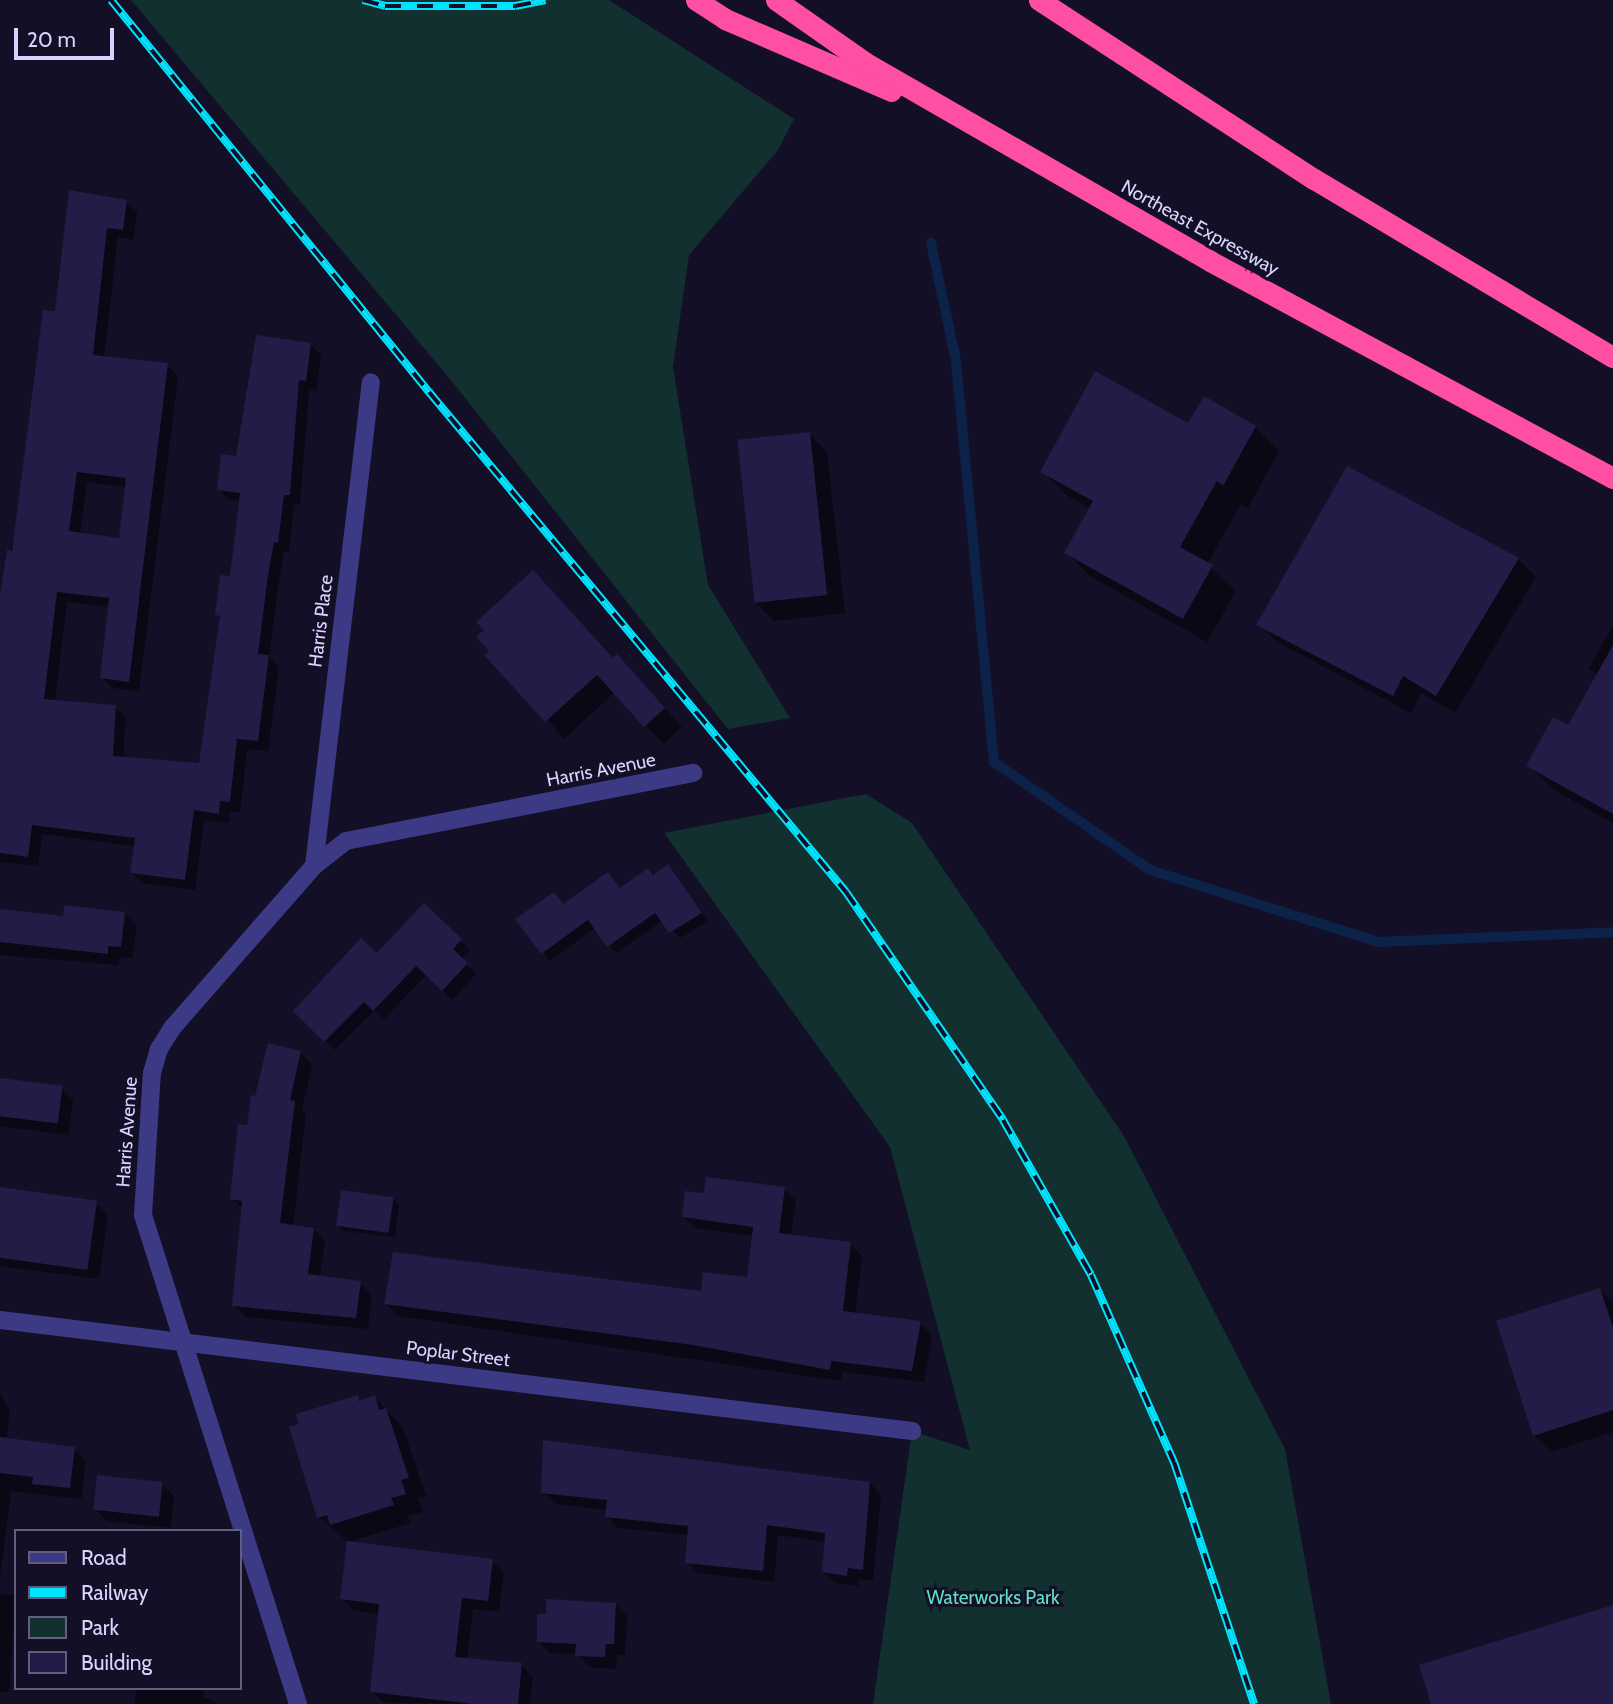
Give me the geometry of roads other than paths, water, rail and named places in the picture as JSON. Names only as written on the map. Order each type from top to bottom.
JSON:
[{"type":"highway","points":[[696,0],[725,19],[981,129]]},
{"type":"highway","name":"Northeast Expressway","points":[[776,0],[866,63],[1210,261],[1613,478]]},
{"type":"highway","points":[[1039,0],[1314,178],[1613,357]]},
{"type":"street","name":"Harris Place","points":[[314,866],[371,382]]},
{"type":"street","name":"Harris Avenue","points":[[298,1704],[186,1342],[143,1215],[152,1073],[173,1027],[314,866],[346,841],[693,773]]},
{"type":"street","name":"Poplar Street","points":[[0,1320],[912,1431]]},
{"type":"waterway","points":[[931,243],[956,361],[994,762],[1150,870],[1378,942],[1613,932]]},
{"type":"railway","points":[[111,0],[429,392],[846,892],[1003,1120],[1091,1275],[1174,1462],[1254,1704]]},
{"type":"railway","points":[[363,0],[385,6],[515,6],[545,0]]},
{"type":"park label","name":"Waterworks Park","points":[[993,1598]]}]
